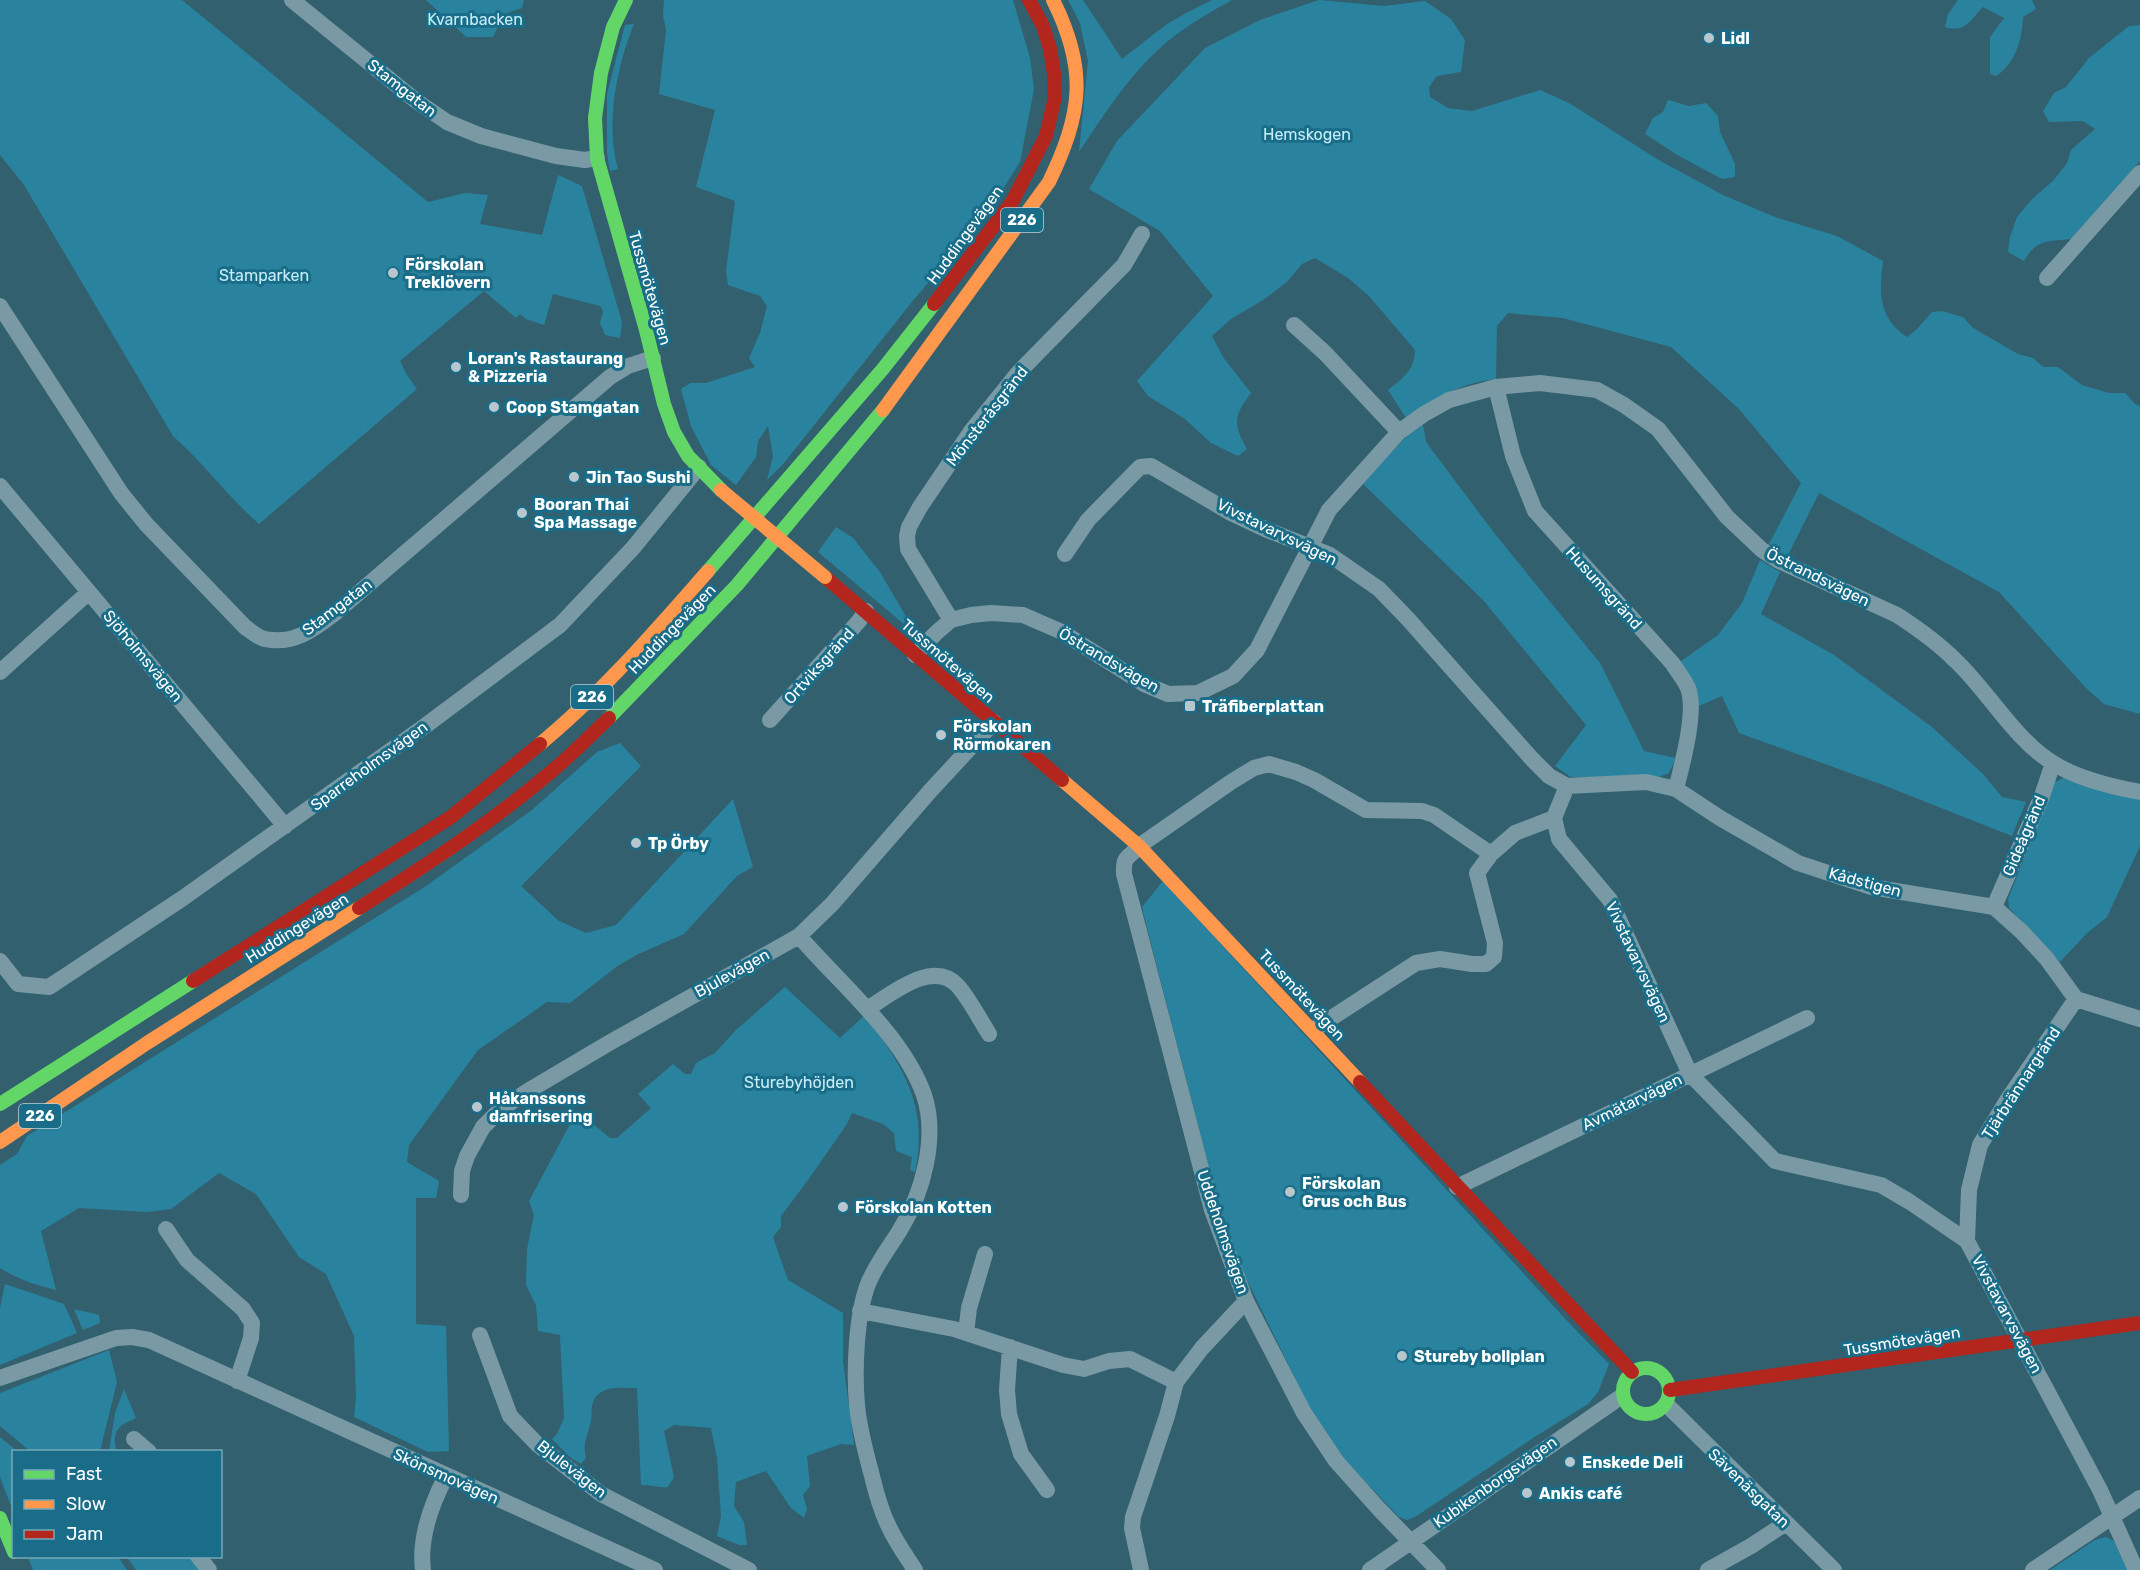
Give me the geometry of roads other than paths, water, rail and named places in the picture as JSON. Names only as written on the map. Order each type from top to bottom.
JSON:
[{"type":"main road","name":"Tussmötevägen","points":[[626,0],[613,27],[601,73],[595,118],[597,158],[664,404],[674,432],[687,456],[721,490],[866,611],[1139,846],[1632,1372]]},
{"type":"main road","name":"Huddingevägen","points":[[0,1104],[451,817],[564,724],[623,666],[882,370],[981,245],[1011,202],[1046,136],[1054,101],[1054,74],[1050,49],[1043,26],[1029,0]]},
{"type":"main road","name":"Huddingevägen","points":[[0,1142],[147,1043],[436,859],[507,807],[559,765],[612,715],[715,608],[880,414],[1049,182],[1064,154],[1072,131],[1076,108],[1077,76],[1074,47],[1061,13],[1053,0]]},
{"type":"main road","name":"Tussmötevägen","points":[[1668,1397],[1770,1377],[2140,1323]]},
{"type":"main road","points":[[1647,1367],[1658,1371],[1665,1377],[1668,1397],[1653,1414],[1642,1414],[1632,1410],[1624,1402],[1622,1387],[1625,1379],[1632,1372],[1647,1367]]},
{"type":"main road","points":[[0,1518],[12,1547]]},
{"type":"street","name":"Stamgatan","points":[[292,0],[415,100],[447,122],[481,136],[556,156],[585,160],[597,158]]},
{"type":"street","points":[[2048,278],[2140,173]]},
{"type":"street","name":"Mönsteråsgränd","points":[[951,620],[908,549],[909,527],[972,430],[1018,374],[1124,265],[1142,234]]},
{"type":"street","name":"Stamgatan","points":[[0,306],[121,493],[146,524],[244,627],[263,639],[288,640],[309,633],[610,377],[628,366],[653,358]]},
{"type":"street","points":[[1294,325],[1332,361],[1399,432]]},
{"type":"street","name":"Östrandsvägen","points":[[951,620],[991,613],[1023,615],[1062,632],[1144,684],[1168,694],[1198,693],[1233,676],[1257,650],[1329,510],[1399,432],[1449,400],[1496,387],[1540,383],[1597,390],[1642,416],[1658,429],[1727,517],[1762,550],[1779,561],[1914,626],[1955,660],[2026,740],[2053,763],[2087,778],[2140,792]]},
{"type":"street","name":"Husumsgränd","points":[[1496,387],[1513,456],[1535,511],[1673,664],[1688,688],[1691,704],[1685,753],[1676,789]]},
{"type":"street","name":"Vivstavarvsvägen","points":[[1065,554],[1088,520],[1140,467],[1151,466],[1231,513],[1330,555],[1378,589],[1408,619],[1532,759],[1549,776],[1567,786]]},
{"type":"street","name":"Sparreholmsvägen","points":[[0,961],[18,984],[49,987],[183,898],[285,826],[425,726],[560,625],[633,548],[699,467]]},
{"type":"street","name":"Sjöholmsvägen","points":[[3,495],[89,592],[285,826]]},
{"type":"street","points":[[0,672],[89,592]]},
{"type":"street","name":"Ortviksgränd","points":[[770,720],[866,611]]},
{"type":"street","points":[[915,655],[951,620]]},
{"type":"street","name":"Bjulevägen","points":[[461,1195],[462,1171],[467,1156],[483,1127],[501,1109],[609,1043],[799,936],[832,904],[931,790],[994,722]]},
{"type":"street","name":"Gideågränd","points":[[1994,908],[2042,796],[2053,763]]},
{"type":"street","points":[[1139,846],[1231,782],[1254,768],[1269,764],[1314,780],[1366,810],[1422,811],[1434,815],[1491,854]]},
{"type":"street","name":"Kådstigen","points":[[1567,786],[1646,782],[1676,789],[1720,818],[1798,863],[1871,886],[1994,908]]},
{"type":"street","points":[[1312,1030],[1416,963],[1440,959],[1486,964],[1494,957],[1495,944],[1477,873],[1491,854],[1515,833],[1554,818],[1567,786]]},
{"type":"street","name":"Vivstavarvsvägen","points":[[1554,818],[1559,839],[1611,900],[1690,1074],[1775,1161],[1881,1185],[1967,1241],[2112,1515],[2136,1570]]},
{"type":"street","name":"Uddeholmsvägen","points":[[1139,846],[1126,856],[1123,864],[1124,874],[1212,1210],[1246,1301],[1304,1413],[1336,1461],[1438,1570]]},
{"type":"street","points":[[1994,908],[2022,932],[2076,999],[2140,1019]]},
{"type":"street","points":[[799,936],[896,1042],[924,1096],[929,1145],[924,1172],[911,1210],[879,1261],[860,1311],[857,1405],[864,1446],[879,1504],[888,1527],[915,1570]]},
{"type":"street","points":[[867,1010],[909,982],[927,976],[944,977],[957,984],[988,1034]]},
{"type":"street","name":"Tjärbrännargränd","points":[[1967,1241],[1969,1190],[1980,1145],[2008,1099],[2076,999]]},
{"type":"street","name":"Avmätarvägen","points":[[1457,1187],[1807,1018]]},
{"type":"street","points":[[166,1229],[187,1260],[243,1309],[252,1323],[250,1338],[237,1381]]},
{"type":"street","points":[[966,1333],[969,1308],[985,1254]]},
{"type":"street","points":[[1142,1570],[1132,1528],[1133,1517],[1176,1382],[1202,1348],[1246,1301]]},
{"type":"street","points":[[860,1311],[966,1333],[1063,1365],[1084,1369],[1109,1361],[1130,1359],[1176,1382]]},
{"type":"street","name":"Bjulevägen","points":[[480,1335],[510,1416],[538,1445],[601,1494],[749,1570]]},
{"type":"street","name":"Skönsmovägen","points":[[0,1378],[116,1338],[132,1337],[149,1340],[655,1570]]},
{"type":"street","points":[[1010,1347],[1007,1390],[1009,1414],[1021,1454],[1047,1490]]},
{"type":"street","name":"Kubikenborgsvägen","points":[[1370,1570],[1622,1396]]},
{"type":"street","name":"Sävenäsgatan","points":[[1668,1397],[1786,1523],[1834,1570]]},
{"type":"street","points":[[134,1438],[147,1450]]},
{"type":"street","points":[[423,1570],[421,1555],[432,1510],[446,1476]]},
{"type":"street","points":[[2033,1570],[2140,1498]]},
{"type":"street","points":[[1708,1570],[1786,1523]]},
{"type":"street","points":[[199,1558],[209,1570]]},
{"type":"place","name":"Lidl","points":[[1709,38]]},
{"type":"place","name":"Förskolan Treklövern","points":[[393,273]]},
{"type":"place","name":"Loran's Rastaurang & Pizzeria","points":[[456,367]]},
{"type":"place","name":"Coop Stamgatan","points":[[494,407]]},
{"type":"place","name":"Jin Tao Sushi","points":[[574,477]]},
{"type":"place","name":"Booran Thai Spa Massage","points":[[522,513]]},
{"type":"place","name":"Träfiberplattan","points":[[1190,706]]},
{"type":"place","name":"Förskolan Rörmokaren","points":[[941,735]]},
{"type":"place","name":"Tp Örby","points":[[636,843]]},
{"type":"place","name":"Håkanssons damfrisering","points":[[477,1107]]},
{"type":"place","name":"Förskolan Grus och Bus","points":[[1290,1192]]},
{"type":"place","name":"Förskolan Kotten","points":[[843,1207]]},
{"type":"place","name":"Stureby bollplan","points":[[1402,1356]]},
{"type":"place","name":"Enskede Deli","points":[[1570,1462]]},
{"type":"place","name":"Ankis café","points":[[1527,1493]]},
{"type":"park label","name":"Kvarnbacken","points":[[475,19]]},
{"type":"park label","name":"Hemskogen","points":[[1307,134]]},
{"type":"park label","name":"Stamparken","points":[[264,275]]},
{"type":"park label","name":"Sturebyhöjden","points":[[799,1082]]}]
